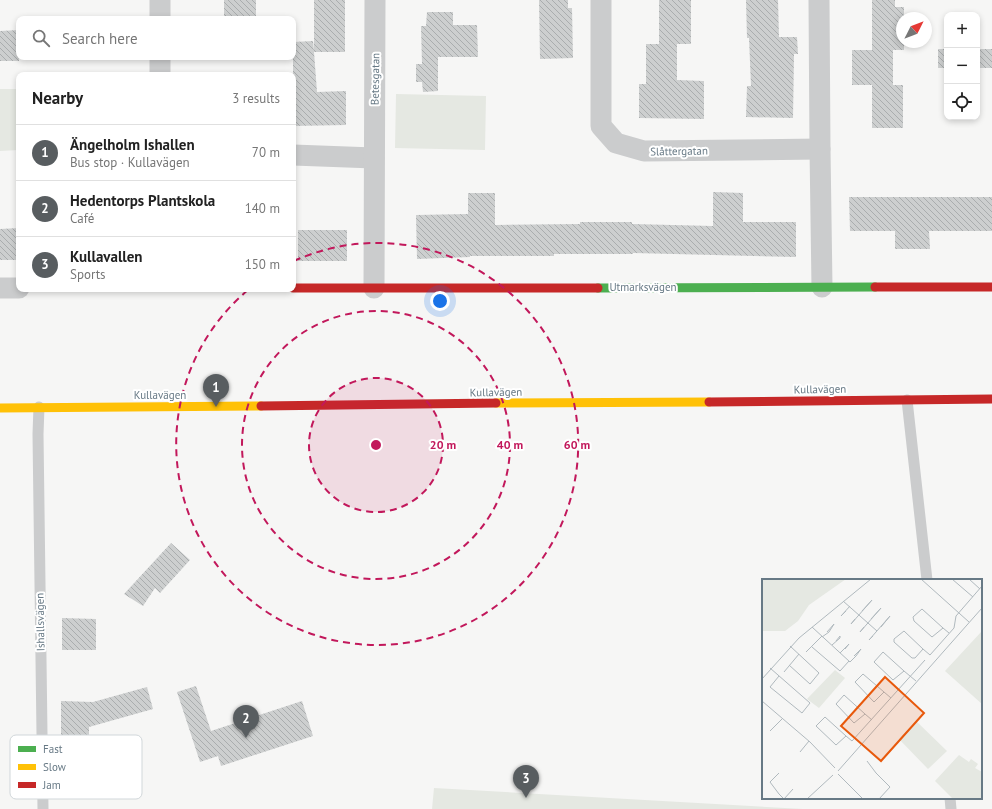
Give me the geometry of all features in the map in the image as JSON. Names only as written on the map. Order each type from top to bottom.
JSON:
[{"type":"street","points":[[160,0],[160,16]]},
{"type":"street","name":"Betesgatan","points":[[374,288],[376,0]]},
{"type":"street","name":"Slåttergatan","points":[[601,0],[601,126],[616,143],[644,151],[820,149]]},
{"type":"street","points":[[819,0],[822,287]]},
{"type":"street","points":[[160,60],[160,72]]},
{"type":"street","points":[[296,155],[374,158]]},
{"type":"street","name":"Utmarksvägen","points":[[296,288],[992,287]]},
{"type":"street","points":[[0,288],[16,288]]},
{"type":"street","name":"Kullavägen","points":[[0,408],[992,399]]},
{"type":"lane","points":[[907,400],[927,579]]},
{"type":"lane","name":"Ishallsvägen","points":[[39,407],[41,735]]},
{"type":"lane","name":"Ishallsvägen","points":[[42,799],[42,809]]},
{"type":"lane","points":[[950,799],[951,809]]},
{"type":"shaded area","points":[[0,89],[16,89],[16,150],[0,151]]},
{"type":"shaded area","points":[[396,94],[486,96],[485,150],[395,148]]},
{"type":"shaded area","points":[[434,788],[803,809],[432,809]]},
{"type":"building","points":[[224,0],[256,0],[256,16],[224,16]]},
{"type":"building","points":[[314,0],[345,0],[345,52],[314,52],[317,92],[346,91],[346,125],[296,126],[296,72],[293,72],[293,60],[296,60],[296,42],[313,41],[314,51]]},
{"type":"building","points":[[539,0],[568,0],[568,8],[572,8],[573,58],[540,59]]},
{"type":"building","points":[[659,0],[691,0],[691,44],[677,44],[677,80],[704,81],[704,119],[639,118],[639,84],[646,84],[646,44],[659,44]]},
{"type":"building","points":[[746,0],[778,0],[779,37],[797,37],[798,54],[794,54],[793,118],[746,117],[747,86],[751,86],[749,38],[747,38]]},
{"type":"building","points":[[872,0],[895,0],[895,7],[904,7],[904,12],[896,12],[896,48],[904,48],[904,50],[893,50],[893,85],[903,85],[903,128],[872,128],[872,85],[852,85],[852,50],[872,50]]},
{"type":"building","points":[[427,12],[453,12],[453,25],[477,25],[478,57],[438,57],[438,91],[423,92],[422,82],[416,82],[416,64],[422,64],[421,26],[426,26]]},
{"type":"building","points":[[16,30],[16,60],[19,61],[0,61],[0,31]]},
{"type":"building","points":[[938,49],[944,49],[944,68],[938,68]]},
{"type":"building","points":[[980,49],[992,49],[992,68],[980,68]]},
{"type":"building","points":[[713,192],[743,193],[743,222],[796,222],[796,257],[633,253],[554,254],[554,256],[470,256],[417,259],[416,215],[468,214],[468,193],[495,193],[495,225],[632,222],[632,224],[713,226]]},
{"type":"building","points":[[849,197],[992,197],[992,231],[929,231],[930,249],[895,249],[895,231],[850,231]]},
{"type":"building","points":[[16,228],[16,260],[0,260],[0,229]]},
{"type":"building","points":[[298,230],[347,230],[347,261],[298,261]]},
{"type":"building","points":[[171,543],[190,560],[160,593],[155,588],[143,606],[124,594]]},
{"type":"building","points":[[62,618],[96,619],[96,650],[62,650]]},
{"type":"building","points":[[196,686],[211,731],[302,701],[313,736],[221,766],[218,756],[200,762],[177,692]]},
{"type":"building","points":[[147,687],[153,709],[89,727],[89,735],[61,735],[61,701],[93,702]]},
{"type":"traffic: fast","points":[[598,288],[875,287]]},
{"type":"traffic: slow","points":[[496,403],[709,402]]},
{"type":"traffic: slow","points":[[0,408],[261,406]]},
{"type":"traffic: jam","points":[[875,287],[992,287]]},
{"type":"traffic: jam","points":[[296,288],[598,288]]},
{"type":"traffic: jam","points":[[709,402],[992,399]]},
{"type":"traffic: jam","points":[[261,406],[496,403]]},
{"type":"place","name":"Ängelholm Ishallen","points":[[216,407]]},
{"type":"place","name":"Hedentorps Plantskola","points":[[246,738]]},
{"type":"place","name":"Kullavallen","points":[[526,798]]}]
